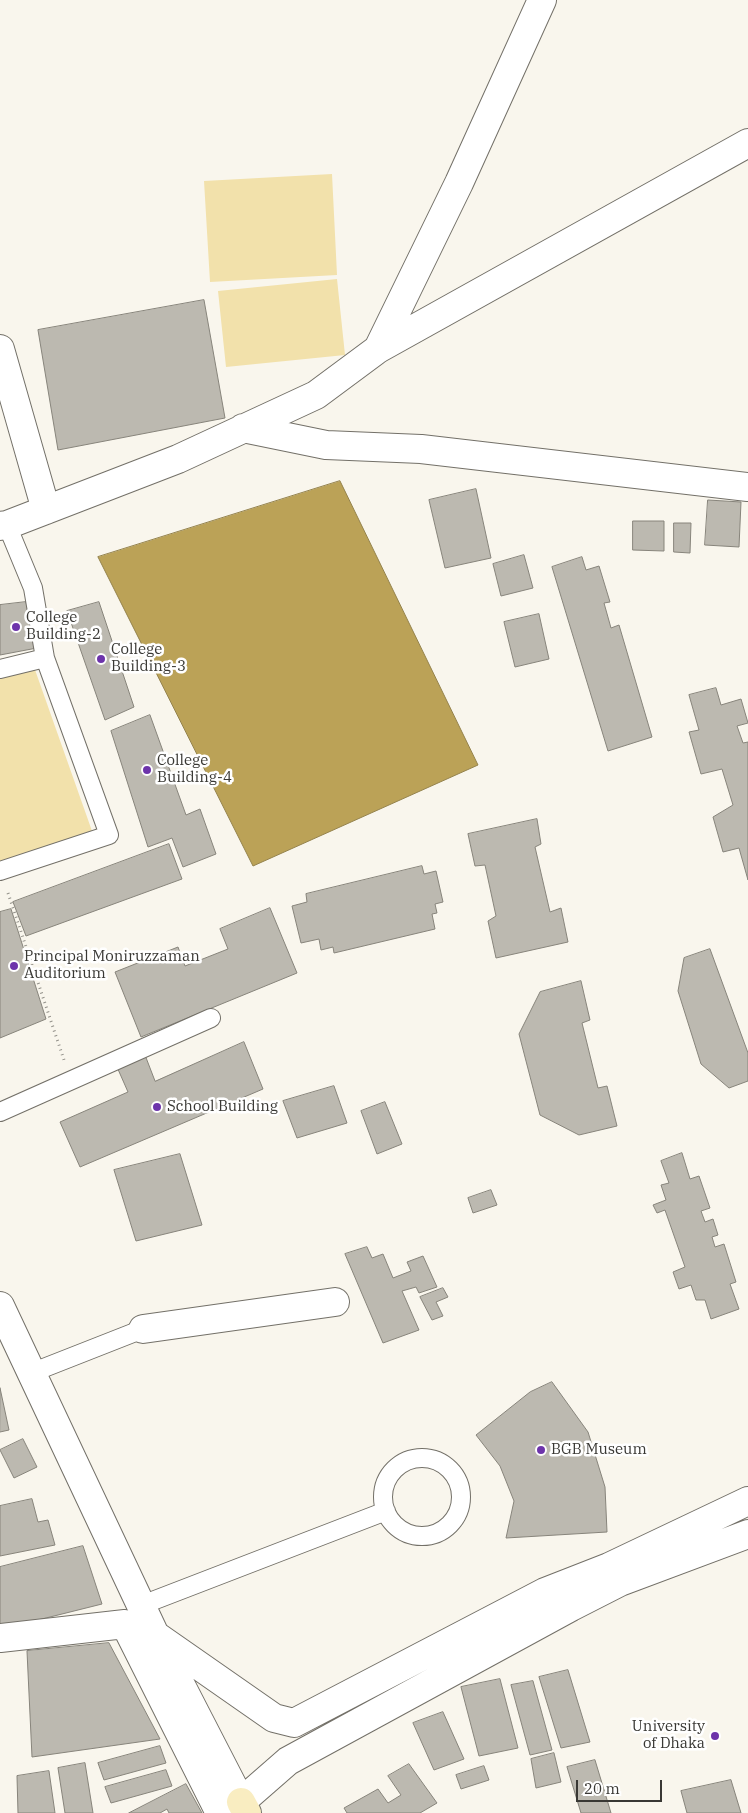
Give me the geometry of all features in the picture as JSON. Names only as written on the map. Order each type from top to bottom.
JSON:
[{"type":"street","points":[[378,349],[459,183],[542,0]]},
{"type":"street","points":[[3,525],[178,458],[316,395],[378,349],[748,143]]},
{"type":"street","points":[[0,348],[46,510]]},
{"type":"street","points":[[243,428],[326,445],[421,449],[748,486]]},
{"type":"street","points":[[143,1329],[335,1302]]},
{"type":"street","points":[[0,1306],[156,1635],[235,1810]]},
{"type":"street","points":[[235,1810],[288,1761],[568,1596],[608,1566],[748,1501]]},
{"type":"street","points":[[156,1635],[274,1718],[294,1724],[544,1592],[568,1596],[620,1582],[748,1534]]},
{"type":"street","points":[[0,1638],[125,1624],[235,1810]]},
{"type":"lane","points":[[0,871],[109,835],[45,658],[33,588],[3,525]]},
{"type":"lane","points":[[0,668],[45,658]]},
{"type":"lane","points":[[0,1112],[211,1018]]},
{"type":"lane","points":[[32,1373],[143,1329]]},
{"type":"lane","points":[[422,1458],[434,1460],[446,1466],[460,1486],[461,1499],[458,1512],[451,1523],[441,1532],[428,1536],[415,1536],[403,1531],[393,1523],[386,1511],[383,1499],[387,1481],[399,1466],[410,1460],[422,1458]]},
{"type":"lane","points":[[142,1605],[386,1511]]},
{"type":"path","points":[[0,871],[71,1080]]},
{"type":"shaded area","points":[[332,174],[337,275],[210,282],[204,181]]},
{"type":"shaded area","points":[[337,279],[345,355],[226,367],[218,291]]},
{"type":"shaded area","points":[[340,481],[478,765],[253,866],[98,557]]},
{"type":"shaded area","points":[[34,667],[92,831],[0,863],[0,676]]},
{"type":"building","points":[[204,300],[225,418],[58,450],[38,330]]},
{"type":"building","points":[[476,489],[491,558],[445,568],[429,500]]},
{"type":"building","points":[[708,500],[741,502],[739,547],[705,545]]},
{"type":"building","points":[[633,521],[664,521],[664,551],[633,550]]},
{"type":"building","points":[[674,523],[691,523],[690,553],[674,552]]},
{"type":"building","points":[[524,555],[533,588],[501,596],[493,564]]},
{"type":"building","points":[[582,557],[586,570],[599,566],[610,602],[604,603],[611,628],[619,625],[652,737],[608,751],[552,567]]},
{"type":"building","name":"College Building-2","points":[[26,602],[37,648],[0,655],[0,605]]},
{"type":"building","name":"College Building-3","points":[[99,602],[134,707],[105,720],[67,611]]},
{"type":"building","points":[[539,614],[549,659],[515,667],[504,622]]},
{"type":"building","points":[[716,688],[721,705],[741,699],[748,723],[737,726],[743,743],[748,742],[748,880],[739,848],[723,852],[713,817],[733,805],[722,769],[701,774],[689,732],[699,730],[689,695]]},
{"type":"building","name":"College Building-4","points":[[150,715],[186,815],[200,809],[216,854],[183,867],[172,838],[148,847],[111,731]]},
{"type":"building","points":[[537,819],[541,844],[535,847],[550,912],[561,908],[568,942],[496,958],[488,921],[496,916],[485,865],[475,866],[468,834]]},
{"type":"building","points":[[169,844],[182,879],[26,936],[13,902]]},
{"type":"building","points":[[422,866],[424,874],[436,871],[443,902],[435,904],[437,913],[432,914],[435,929],[334,953],[333,947],[321,950],[319,939],[301,943],[292,906],[307,902],[306,894]]},
{"type":"building","points":[[270,908],[297,973],[141,1037],[115,972],[178,947],[185,966],[228,949],[220,929]]},
{"type":"building","name":"Principal Moniruzzaman Auditorium","points":[[11,909],[46,1019],[0,1038],[0,912]]},
{"type":"building","points":[[710,949],[748,1053],[748,1081],[729,1088],[701,1064],[678,991],[684,958]]},
{"type":"building","points":[[581,981],[590,1020],[582,1023],[598,1088],[607,1086],[617,1126],[579,1135],[540,1115],[519,1034],[540,992]]},
{"type":"building","name":"School Building","points":[[244,1042],[263,1089],[80,1167],[60,1122],[128,1092],[117,1067],[145,1055],[155,1081]]},
{"type":"building","points":[[334,1086],[347,1123],[297,1138],[283,1101]]},
{"type":"building","points":[[385,1102],[402,1144],[377,1154],[361,1111]]},
{"type":"building","points":[[682,1153],[690,1179],[699,1176],[710,1208],[701,1211],[705,1222],[713,1219],[718,1235],[712,1237],[715,1247],[724,1244],[736,1282],[730,1284],[739,1309],[711,1319],[705,1300],[696,1300],[691,1285],[679,1289],[673,1272],[685,1267],[665,1210],[657,1213],[653,1205],[666,1200],[661,1185],[669,1183],[661,1161]]},
{"type":"building","points":[[180,1154],[202,1225],[136,1241],[114,1170]]},
{"type":"building","points":[[491,1190],[497,1205],[473,1213],[468,1198]]},
{"type":"building","points":[[367,1247],[372,1258],[383,1254],[393,1278],[411,1271],[407,1262],[423,1256],[437,1287],[419,1293],[416,1287],[402,1291],[419,1330],[383,1343],[345,1254]]},
{"type":"building","points":[[443,1288],[448,1297],[436,1302],[443,1316],[432,1320],[420,1297]]},
{"type":"building","name":"BGB Museum","points":[[552,1382],[588,1432],[605,1487],[607,1532],[506,1538],[514,1501],[500,1466],[476,1435],[530,1392]]},
{"type":"building","points":[[0,1388],[9,1430],[0,1432]]},
{"type":"building","points":[[23,1439],[37,1467],[14,1478],[0,1450]]},
{"type":"building","points":[[32,1499],[38,1522],[48,1520],[55,1545],[0,1556],[0,1506]]},
{"type":"building","points":[[83,1546],[102,1604],[2,1629],[0,1623],[0,1567]]},
{"type":"building","points":[[109,1643],[160,1739],[32,1757],[27,1651]]},
{"type":"building","points":[[568,1670],[590,1742],[561,1748],[539,1677]]},
{"type":"building","points":[[500,1679],[518,1748],[479,1756],[461,1687]]},
{"type":"building","points":[[533,1681],[552,1750],[530,1755],[511,1685]]},
{"type":"building","points":[[443,1712],[464,1759],[434,1770],[413,1723]]},
{"type":"building","points":[[160,1746],[166,1763],[104,1780],[98,1763]]},
{"type":"building","points":[[554,1753],[561,1782],[536,1788],[531,1759]]},
{"type":"building","points":[[595,1760],[611,1813],[581,1813],[567,1767]]},
{"type":"building","points":[[85,1763],[93,1813],[65,1813],[58,1768]]},
{"type":"building","points":[[409,1764],[437,1803],[420,1813],[347,1813],[344,1808],[378,1789],[388,1803],[401,1795],[388,1776]]},
{"type":"building","points":[[484,1766],[489,1780],[461,1789],[456,1775]]},
{"type":"building","points":[[166,1770],[172,1786],[111,1803],[105,1787]]},
{"type":"building","points":[[49,1771],[55,1813],[18,1813],[17,1776]]},
{"type":"building","points":[[731,1780],[741,1813],[687,1813],[681,1791]]},
{"type":"building","points":[[186,1784],[202,1813],[169,1813],[167,1809],[160,1813],[129,1813]]},
{"type":"place","name":"College Building-2","points":[[16,627]]},
{"type":"place","name":"College Building-3","points":[[101,659]]},
{"type":"place","name":"College Building-4","points":[[147,770]]},
{"type":"place","name":"Principal Moniruzzaman Auditorium","points":[[14,966]]},
{"type":"place","name":"School Building","points":[[157,1107]]},
{"type":"place","name":"BGB Museum","points":[[541,1450]]},
{"type":"place","name":"University of Dhaka","points":[[715,1736]]}]
